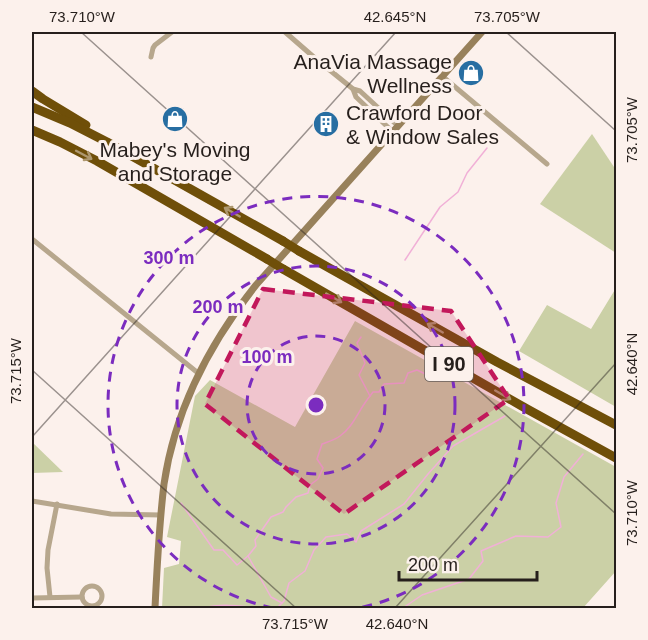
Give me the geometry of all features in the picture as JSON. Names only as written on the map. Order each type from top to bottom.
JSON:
[{"type":"highway","points":[[32,91],[123,146],[151,167]]},
{"type":"highway","name":"I 90","points":[[32,107],[85,130],[496,362],[616,425]]},
{"type":"highway","name":"I 90","points":[[32,130],[89,157],[616,458]]},
{"type":"street","points":[[151,57],[155,45],[172,32]]},
{"type":"street","points":[[285,32],[353,89],[360,90],[398,126]]},
{"type":"street","points":[[155,609],[161,515],[169,460],[183,411],[198,373],[223,329],[256,285],[482,32]]},
{"type":"street","points":[[442,76],[547,164]]},
{"type":"street","points":[[353,89],[356,97],[393,132]]},
{"type":"street","points":[[32,239],[198,373]]},
{"type":"street","points":[[32,501],[111,514],[161,515]]},
{"type":"street","points":[[50,597],[48,550],[57,504]]},
{"type":"street","points":[[32,598],[82,597]]},
{"type":"highlighted area","points":[[263,289],[451,311],[509,399],[344,514],[205,404]]},
{"type":"green space","points":[[592,134],[616,170],[616,253],[540,204]]},
{"type":"green space","points":[[616,288],[616,407],[519,351],[547,305],[591,329]]},
{"type":"green space","points":[[355,321],[616,467],[616,571],[583,608],[162,608],[164,568],[179,564],[181,541],[167,537],[195,396],[210,380],[295,427]]},
{"type":"green space","points":[[32,442],[63,472],[32,473]]},
{"type":"waterway","points":[[405,260],[440,207],[458,192],[467,173],[487,148]]},
{"type":"waterway","points":[[270,608],[278,607],[282,603],[271,597],[248,556],[256,546],[255,540],[271,517],[283,512],[296,497],[308,493],[310,485],[318,479],[323,468],[317,459],[322,444],[336,439],[345,432],[370,396],[359,375],[365,363],[357,343],[361,337]]},
{"type":"waterway","points":[[370,396],[373,392],[379,392],[384,384],[404,383],[408,373],[417,370],[440,381]]},
{"type":"waterway","points":[[282,603],[289,583],[305,571],[314,550],[326,537],[347,534],[356,542],[361,531],[404,504],[453,446],[505,416]]},
{"type":"waterway","points":[[403,608],[422,595],[469,579],[483,561],[481,551],[516,536],[548,537],[561,527],[556,503],[564,477],[583,454]]},
{"type":"waterway","points":[[181,503],[214,550],[223,550],[237,565],[248,556]]},
{"type":"waterway","points":[[205,608],[229,605],[254,608]]},
{"type":"place","name":"AnaVia Massage Wellness","points":[[471,73]]},
{"type":"place","name":"Mabey's Moving and Storage","points":[[175,119]]},
{"type":"place","name":"Crawford Door & Window Sales","points":[[326,124]]}]
